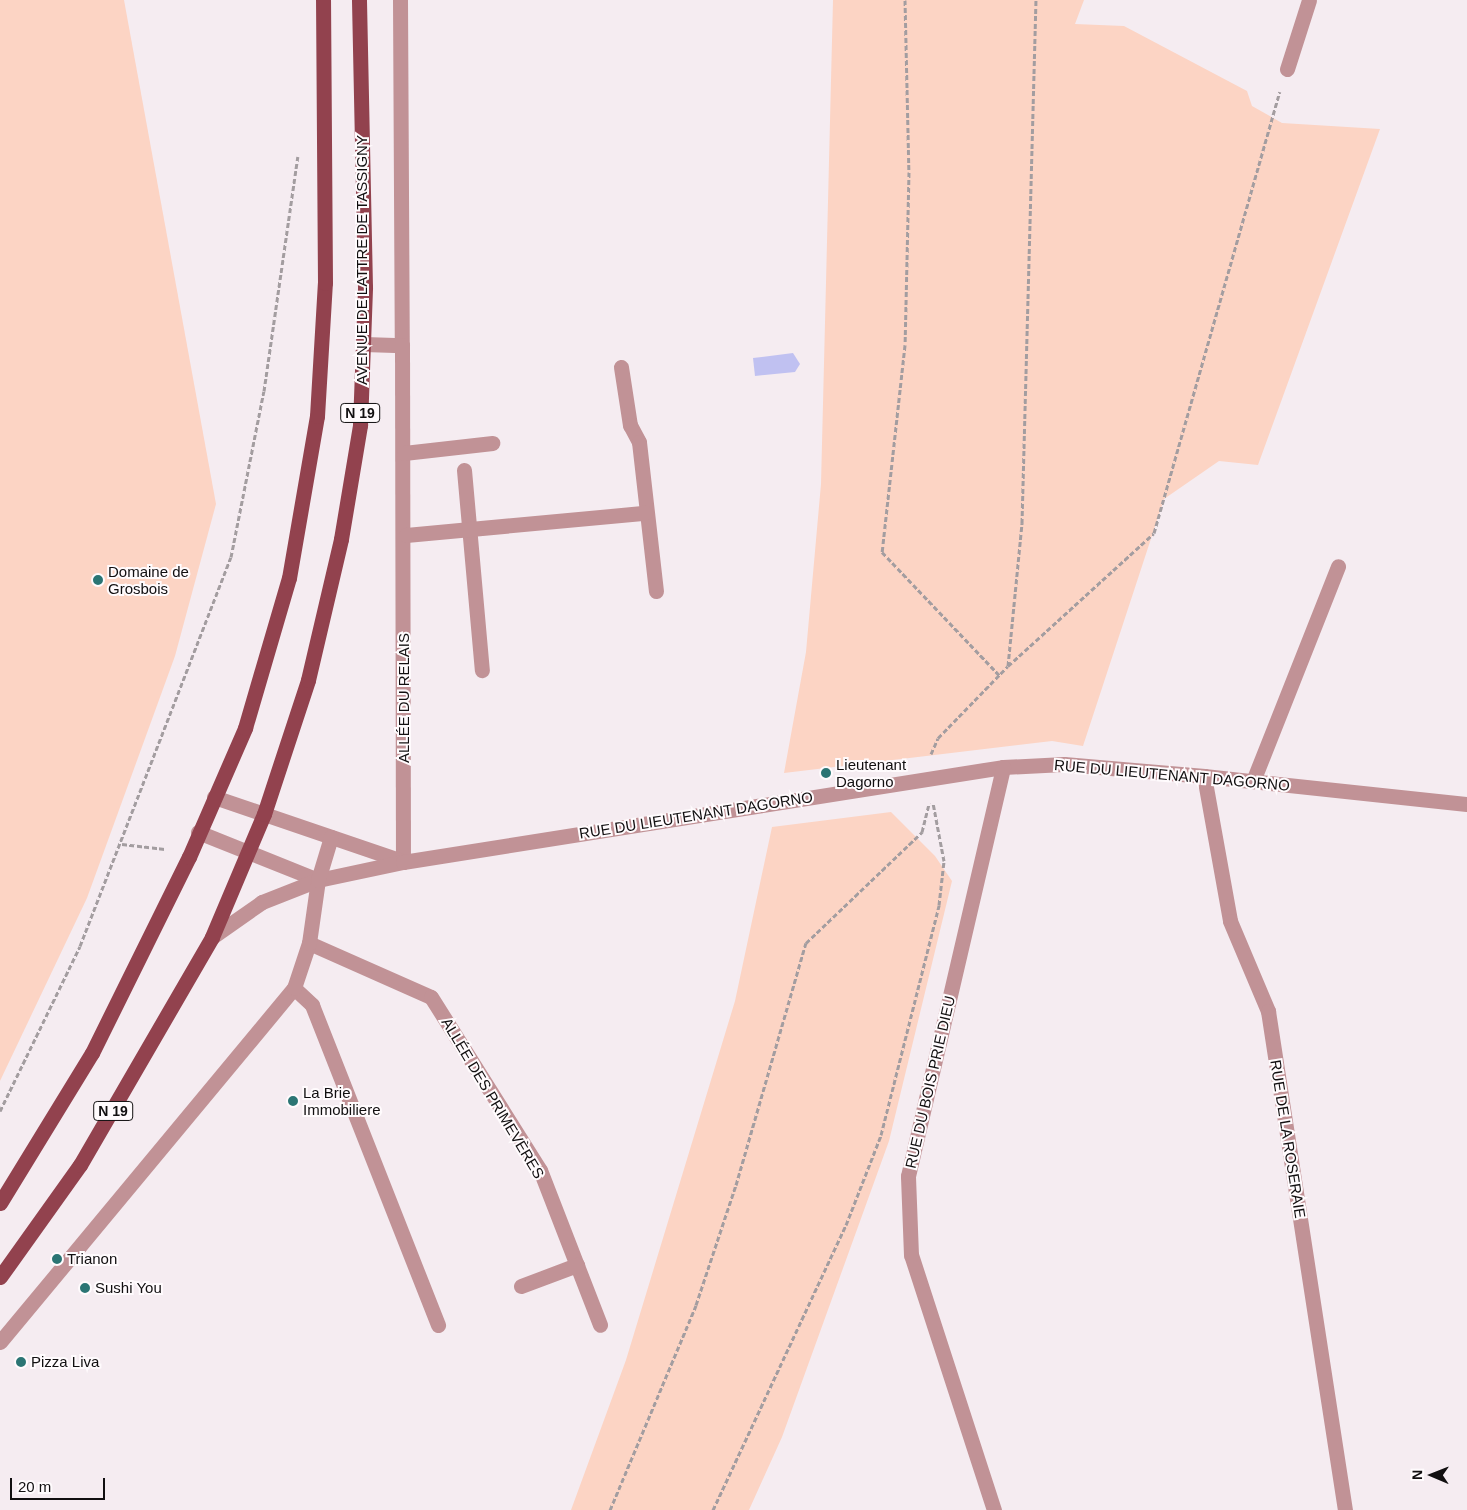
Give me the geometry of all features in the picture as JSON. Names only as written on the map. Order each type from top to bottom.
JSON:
[{"type":"main road","name":"N 19","points":[[0,1204],[92,1053],[198,832],[258,688],[289,578],[309,480],[326,283],[323,0]]},
{"type":"main road","name":"AVENUE DE LATTRE DE TASSIGNY","points":[[0,1277],[80,1165],[212,937],[264,814],[308,680],[341,539],[360,425],[364,344],[359,0]]},
{"type":"street","name":"ALLÉE DU RELAIS","points":[[400,0],[402,345],[406,535],[403,862]]},
{"type":"street","points":[[1287,69],[1309,0]]},
{"type":"street","points":[[364,344],[402,345]]},
{"type":"street","points":[[620,367],[630,425],[639,442],[645,513],[656,591]]},
{"type":"street","points":[[404,453],[492,444]]},
{"type":"street","points":[[464,470],[482,670]]},
{"type":"street","points":[[406,535],[470,531],[645,513]]},
{"type":"street","points":[[1253,781],[1338,566]]},
{"type":"street","name":"RUE DU LIEUTENANT DAGORNO","points":[[212,937],[262,902],[318,880],[403,862],[1003,767],[1064,764],[1204,776],[1467,804]]},
{"type":"street","name":"RUE DU BOIS PRIE DIEU","points":[[994,1510],[911,1255],[908,1176],[1003,767]]},
{"type":"street","name":"RUE DE LA ROSERAIE","points":[[1204,776],[1230,922],[1268,1011],[1345,1510]]},
{"type":"street","points":[[214,796],[403,862]]},
{"type":"street","points":[[198,832],[318,880]]},
{"type":"street","points":[[0,1342],[294,988],[309,943],[318,880],[331,837]]},
{"type":"street","name":"ALLÉE DES PRIMEVÈRES","points":[[309,943],[431,997],[540,1170],[600,1325]]},
{"type":"street","points":[[294,988],[312,1005],[438,1325]]},
{"type":"street","points":[[521,1286],[577,1265]]},
{"type":"path","points":[[905,0],[909,172],[905,344],[882,552],[999,675]]},
{"type":"path","points":[[1008,666],[1022,523],[1036,0]]},
{"type":"path","points":[[930,761],[938,738],[999,675],[1154,533],[1287,69]]},
{"type":"path","points":[[0,1110],[80,946],[122,844],[231,557],[264,391],[301,151]]},
{"type":"path","points":[[610,1510],[696,1304],[736,1185],[806,943],[922,832],[931,795],[944,862],[939,904],[881,1135],[846,1225],[713,1510]]},
{"type":"path","points":[[122,844],[160,852],[198,832]]},
{"type":"shaded area","name":"Domaine de Grosbois","points":[[0,0],[124,0],[216,504],[175,656],[87,898],[0,1081]]},
{"type":"shaded area","points":[[833,0],[1084,0],[1075,24],[1124,26],[1247,91],[1252,106],[1282,123],[1380,129],[1258,465],[1219,461],[1164,499],[1083,746],[1052,741],[784,773],[806,652],[821,484]]},
{"type":"shaded area","points":[[891,812],[935,856],[952,881],[889,1141],[782,1437],[749,1510],[571,1510],[626,1360],[735,1001],[772,827]]},
{"type":"water","points":[[793,353],[800,364],[795,372],[755,376],[753,358]]},
{"type":"place","name":"Domaine de Grosbois","points":[[98,580]]},
{"type":"place","name":"Lieutenant Dagorno","points":[[826,773]]},
{"type":"place","name":"La Brie Immobiliere","points":[[293,1101]]},
{"type":"place","name":"Trianon","points":[[57,1259]]},
{"type":"place","name":"Sushi You","points":[[85,1288]]},
{"type":"place","name":"Pizza Liva","points":[[21,1362]]}]
